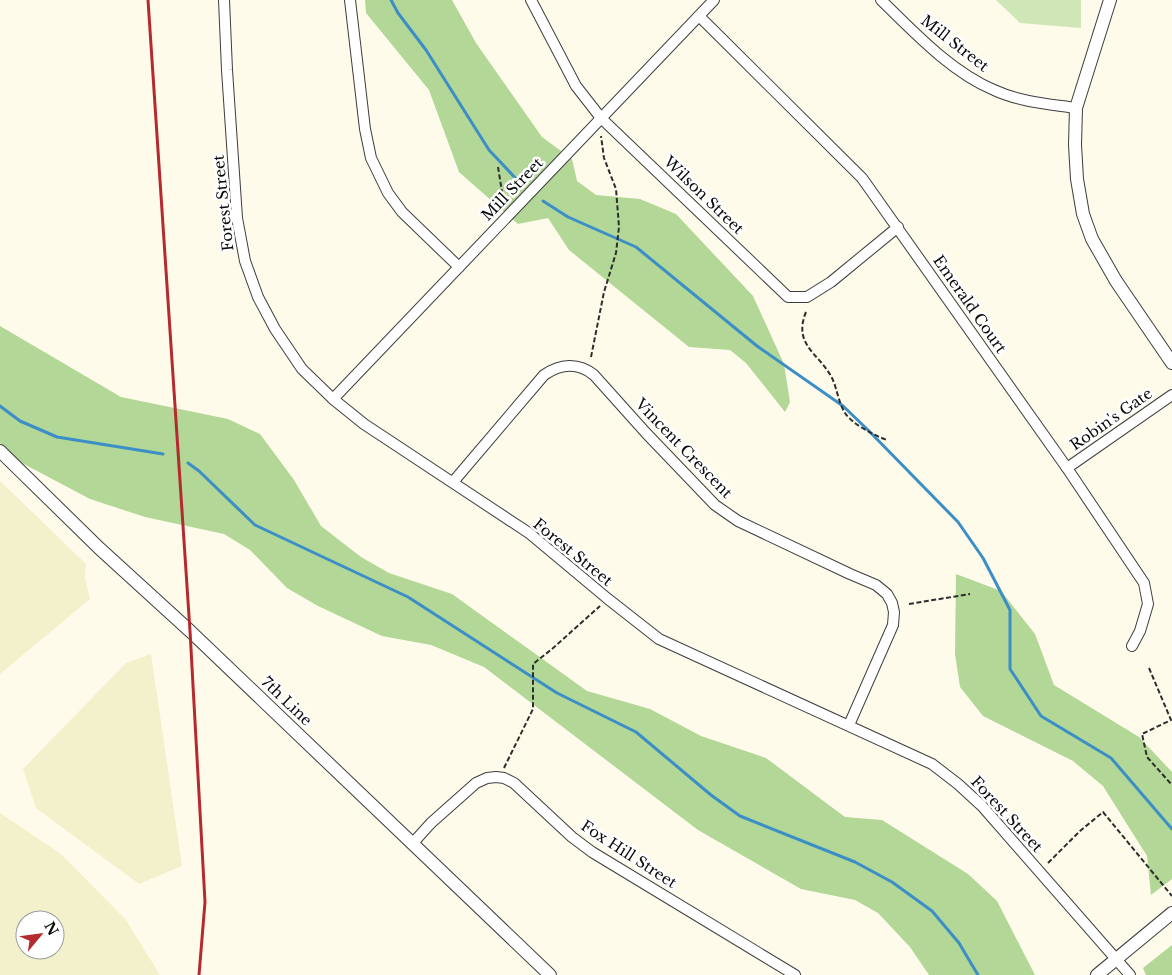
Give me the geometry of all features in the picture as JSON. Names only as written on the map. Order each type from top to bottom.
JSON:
[{"type":"street","name":"Forest Street","points":[[224,0],[227,80],[237,218],[245,261],[258,296],[275,329],[302,369],[332,399],[364,424],[529,533],[659,639],[932,764],[982,806],[1130,975]]},
{"type":"street","points":[[350,0],[365,129],[375,167],[388,193],[402,212],[459,267]]},
{"type":"street","name":"Wilson Street","points":[[531,0],[576,86],[601,118],[788,297],[807,297],[830,282],[898,227]]},
{"type":"street","name":"Mill Street","points":[[332,399],[714,0]]},
{"type":"street","name":"Mill Street","points":[[881,0],[921,39],[968,77],[1018,99],[1076,108]]},
{"type":"street","points":[[1110,0],[1076,108],[1075,145],[1077,180],[1083,214],[1092,239],[1116,281],[1172,363]]},
{"type":"street","name":"Emerald Court","points":[[699,16],[862,178],[1067,468],[1144,583],[1148,604],[1140,631],[1132,646]]},
{"type":"street","name":"Vincent Crescent","points":[[453,482],[544,375],[565,366],[578,366],[587,370],[594,375],[646,433],[715,504],[738,521],[876,585],[887,594],[893,605],[893,625],[848,725]]},
{"type":"street","name":"Robin's Gate","points":[[1067,468],[1172,395]]},
{"type":"street","name":"7th Line","points":[[0,450],[99,548],[190,631],[550,975]]},
{"type":"street","name":"Fox Hill Street","points":[[412,844],[431,823],[478,782],[491,777],[506,779],[519,786],[587,848],[795,975]]},
{"type":"street","points":[[1098,975],[1172,913]]},
{"type":"path","points":[[591,357],[604,292],[616,253],[620,227],[616,189],[604,158],[602,136]]},
{"type":"path","points":[[498,168],[503,198],[513,210]]},
{"type":"path","points":[[806,312],[802,322],[802,338],[830,375],[845,413],[859,425],[887,440]]},
{"type":"path","points":[[909,604],[970,594]]},
{"type":"path","points":[[504,768],[534,708],[533,664],[608,599]]},
{"type":"path","points":[[1149,668],[1171,720],[1142,734],[1147,757],[1172,785]]},
{"type":"path","points":[[1048,863],[1080,831],[1103,812],[1172,896]]},
{"type":"shaded area","points":[[0,481],[86,564],[85,578],[90,599],[0,674]]},
{"type":"shaded area","points":[[151,654],[182,866],[139,884],[36,808],[23,769],[126,663]]},
{"type":"shaded area","points":[[0,813],[61,854],[126,920],[160,975],[0,975]]},
{"type":"green space","points":[[365,0],[452,0],[476,43],[542,137],[572,159],[577,181],[596,195],[640,199],[676,214],[753,296],[784,364],[790,402],[785,412],[746,363],[730,350],[689,347],[569,250],[548,218],[518,224],[459,172],[429,90],[366,13]]},
{"type":"green space","points":[[996,0],[1081,0],[1081,28],[1020,23]]},
{"type":"green space","points":[[0,326],[121,397],[228,419],[260,434],[294,480],[321,526],[361,557],[389,573],[452,594],[587,691],[650,709],[701,736],[766,758],[845,817],[882,820],[968,874],[997,901],[1035,975],[929,975],[910,947],[878,913],[855,900],[801,889],[698,830],[484,667],[431,645],[382,636],[318,606],[287,588],[250,550],[224,534],[145,517],[90,499],[20,462],[0,443]]},
{"type":"green space","points":[[956,574],[1001,591],[1035,634],[1054,685],[1139,737],[1172,772],[1172,879],[1151,895],[1147,856],[1103,786],[1073,761],[983,716],[960,687],[955,654]]},
{"type":"green space","points":[[1172,945],[1172,975],[1146,975],[1143,968]]},
{"type":"waterway","points":[[391,0],[398,13],[426,50],[489,150],[521,184]]},
{"type":"waterway","points":[[543,201],[568,217],[636,247],[757,346],[843,406],[868,430],[958,522],[983,558],[1010,610],[1010,669],[1041,716],[1111,758],[1172,829]]},
{"type":"waterway","points":[[0,406],[20,421],[57,437],[163,454]]},
{"type":"waterway","points":[[188,463],[199,471],[255,525],[408,597],[557,693],[636,732],[711,795],[740,816],[855,862],[892,882],[932,911],[959,943],[978,975]]},
{"type":"railway","points":[[148,0],[190,631],[205,902],[199,975]]}]
